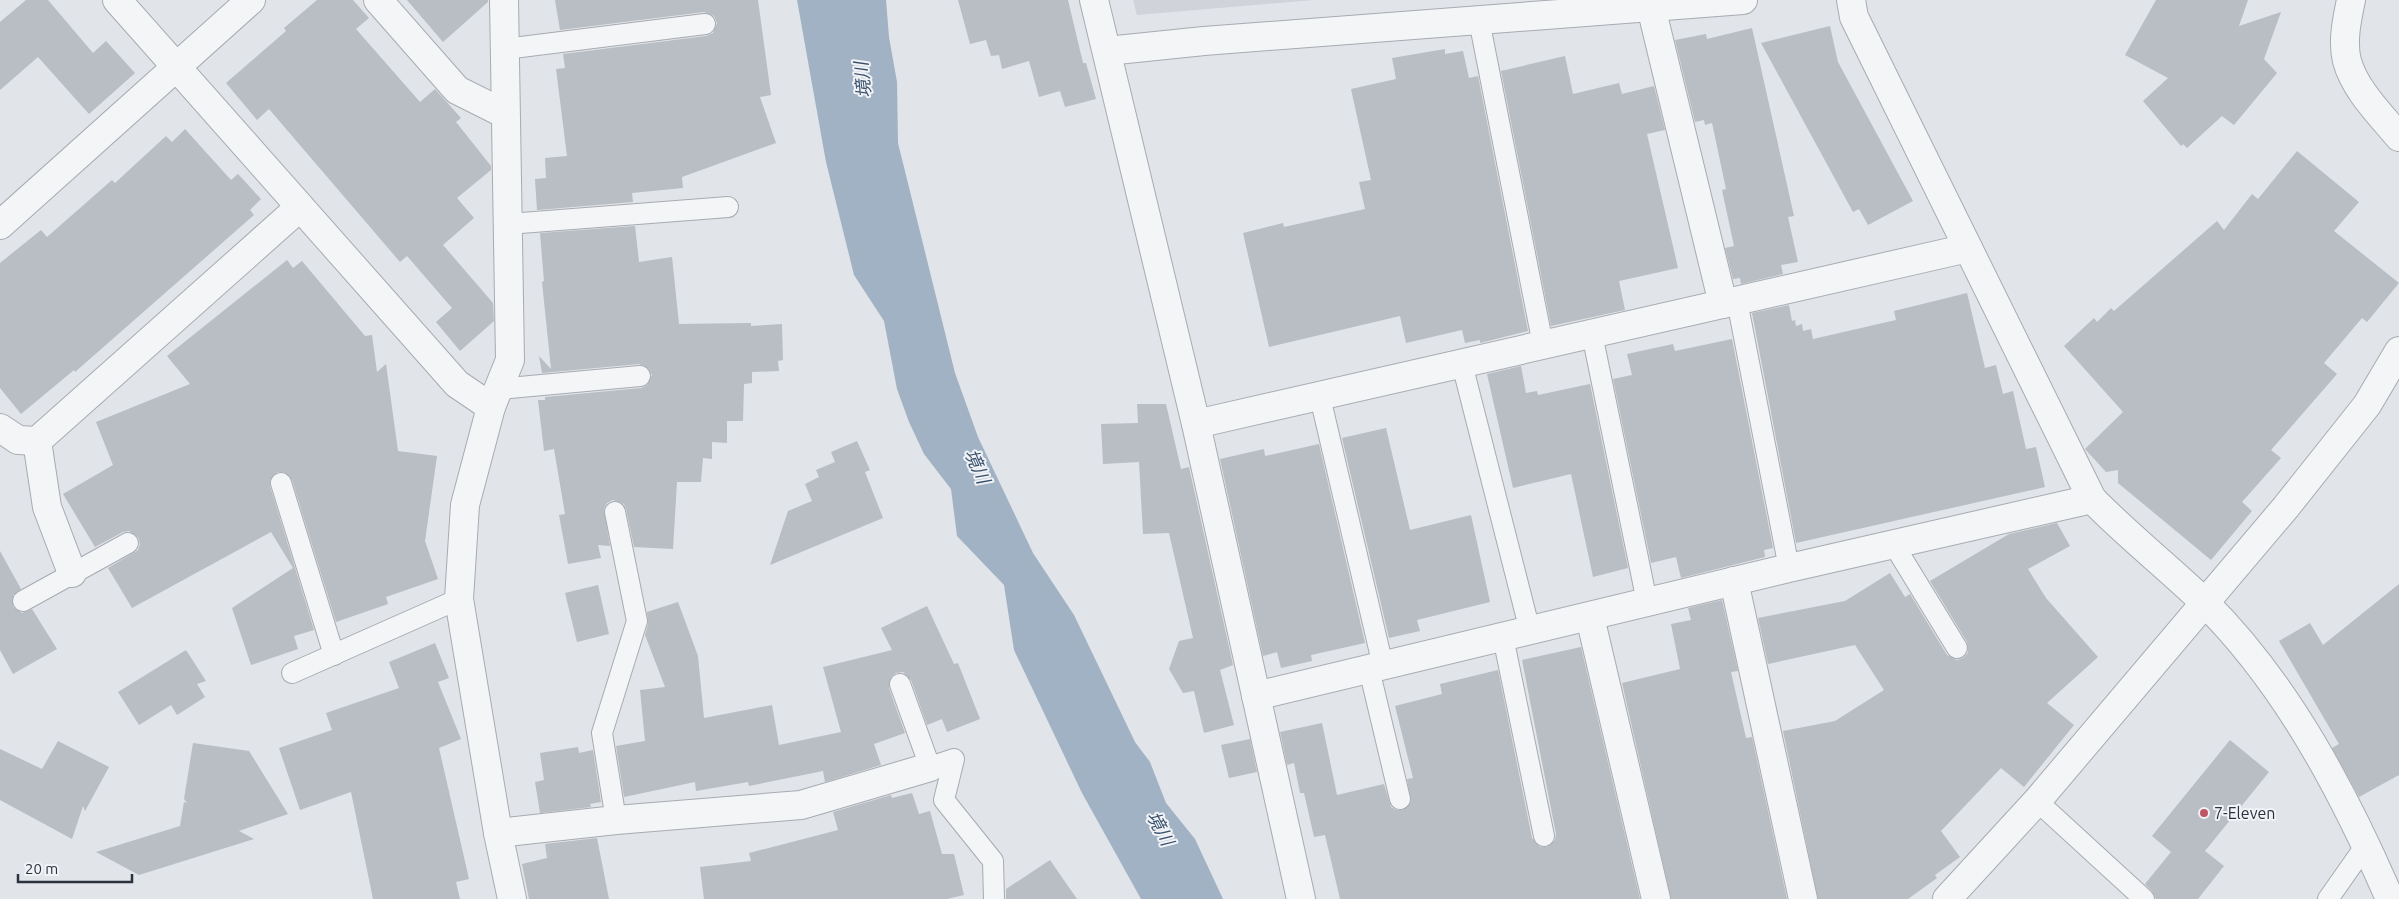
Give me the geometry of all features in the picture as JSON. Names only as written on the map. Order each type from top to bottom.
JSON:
[{"type":"street","points":[[117,0],[457,384],[494,398]]},
{"type":"street","points":[[0,225],[250,0]]},
{"type":"street","points":[[378,0],[457,90],[505,114]]},
{"type":"street","points":[[504,0],[510,360],[494,398],[465,504],[459,599],[498,834],[512,899]]},
{"type":"street","points":[[1094,0],[1196,424],[1301,899]]},
{"type":"street","points":[[1107,51],[1204,41],[1743,0]]},
{"type":"street","points":[[1852,0],[1854,17],[2092,499],[2126,534],[2204,602],[2260,667],[2301,727],[2366,845],[2390,899]]},
{"type":"street","points":[[2351,0],[2345,31],[2347,61],[2362,92],[2399,137]]},
{"type":"street","points":[[1651,7],[1730,302]]},
{"type":"street","points":[[0,428],[18,440],[37,441],[300,207]]},
{"type":"street","points":[[1196,424],[1968,248]]},
{"type":"street","points":[[1947,899],[2037,801],[2286,507],[2367,405],[2399,351]]},
{"type":"street","points":[[37,441],[47,507],[72,573]]},
{"type":"street","points":[[1256,696],[1789,568],[2092,499]]},
{"type":"street","points":[[1734,581],[1803,899]]},
{"type":"street","points":[[1590,616],[1656,899]]},
{"type":"street","points":[[498,834],[616,820],[800,805],[930,766]]},
{"type":"lane","points":[[1479,20],[1543,345]]},
{"type":"lane","points":[[505,49],[705,24]]},
{"type":"lane","points":[[507,224],[728,207]]},
{"type":"lane","points":[[1730,302],[1789,568]]},
{"type":"lane","points":[[1592,334],[1647,602]]},
{"type":"lane","points":[[1462,364],[1530,631]]},
{"type":"lane","points":[[494,398],[640,376]]},
{"type":"lane","points":[[1320,397],[1376,668],[1400,799]]},
{"type":"lane","points":[[281,483],[334,655]]},
{"type":"lane","points":[[615,512],[636,621],[602,733],[616,820]]},
{"type":"lane","points":[[23,601],[128,543]]},
{"type":"lane","points":[[1894,545],[1957,648]]},
{"type":"lane","points":[[292,673],[459,599]]},
{"type":"lane","points":[[1503,638],[1544,836]]},
{"type":"lane","points":[[900,684],[930,766],[954,759],[944,800],[993,861],[994,899]]},
{"type":"lane","points":[[2037,801],[2144,899]]},
{"type":"lane","points":[[2328,899],[2366,845]]},
{"type":"shaded area","points":[[1133,0],[1313,0],[1137,15]]},
{"type":"water","name":"境川","points":[[797,0],[886,0],[889,37],[897,82],[898,143],[955,373],[978,437],[1033,553],[1074,615],[1135,742],[1150,762],[1166,803],[1195,839],[1223,899],[1141,899],[1082,793],[1014,650],[1004,585],[957,536],[951,489],[924,454],[909,422],[897,389],[884,321],[854,275],[826,162]]},
{"type":"building","points":[[26,0],[48,0],[93,53],[106,41],[135,73],[89,114],[38,57],[0,90],[0,22]]},
{"type":"building","points":[[317,0],[353,0],[369,18],[356,29],[420,102],[435,89],[461,118],[456,122],[491,166],[491,170],[457,198],[474,218],[443,245],[493,303],[494,321],[460,351],[436,322],[452,308],[407,256],[400,262],[269,109],[257,120],[226,83],[286,31],[284,28]]},
{"type":"building","points":[[407,0],[488,0],[488,2],[443,42]]},
{"type":"building","points":[[555,0],[758,0],[771,95],[760,97],[776,143],[682,177],[683,188],[632,193],[633,202],[537,210],[535,179],[546,178],[545,158],[567,156],[556,69],[565,68],[563,54],[706,36],[713,33],[717,23],[714,16],[704,12],[560,30]]},
{"type":"building","points":[[958,0],[1068,0],[1083,63],[1086,63],[1096,99],[1065,107],[1060,91],[1039,97],[1029,61],[1002,69],[999,55],[991,56],[986,40],[970,44]]},
{"type":"building","points":[[2156,0],[2248,0],[2239,26],[2281,12],[2264,59],[2277,73],[2234,125],[2222,116],[2187,148],[2183,144],[2181,146],[2143,101],[2168,78],[2125,55]]},
{"type":"building","points":[[1830,26],[1838,62],[1913,201],[1868,225],[1859,209],[1853,212],[1761,43]]},
{"type":"building","points":[[1752,28],[1794,216],[1788,217],[1798,262],[1781,265],[1783,274],[1741,284],[1740,278],[1733,279],[1725,248],[1734,246],[1722,190],[1726,189],[1712,123],[1705,125],[1704,120],[1695,122],[1675,40],[1706,34],[1707,39]]},
{"type":"building","points":[[1445,49],[1445,54],[1463,51],[1469,78],[1478,76],[1528,331],[1480,343],[1480,340],[1465,343],[1462,330],[1406,343],[1400,316],[1269,347],[1243,233],[1283,223],[1284,227],[1365,209],[1359,182],[1371,180],[1351,89],[1396,79],[1392,58]]},
{"type":"building","points":[[1565,56],[1573,94],[1619,83],[1622,94],[1654,86],[1665,130],[1647,134],[1678,268],[1619,281],[1625,310],[1551,326],[1501,71]]},
{"type":"building","points":[[185,129],[231,180],[238,174],[261,199],[250,210],[254,215],[75,372],[74,370],[21,414],[0,388],[0,263],[41,230],[47,237],[112,180],[115,183],[166,136],[172,142]]},
{"type":"building","points":[[2297,151],[2359,202],[2334,231],[2399,283],[2367,322],[2362,318],[2324,363],[2337,374],[2271,450],[2281,458],[2242,502],[2252,511],[2211,560],[2118,483],[2118,470],[2106,472],[2085,449],[2123,412],[2064,346],[2094,318],[2097,322],[2111,308],[2114,311],[2217,221],[2224,230],[2252,194],[2258,199]]},
{"type":"building","points":[[635,226],[639,262],[672,257],[679,324],[751,323],[751,326],[782,324],[783,360],[778,361],[779,371],[752,372],[752,383],[744,384],[743,421],[727,421],[727,443],[712,442],[712,459],[703,458],[701,482],[677,482],[673,549],[634,547],[624,504],[613,500],[607,503],[604,509],[610,546],[598,545],[601,558],[568,564],[559,515],[565,514],[554,449],[544,451],[538,400],[545,400],[545,397],[641,388],[647,385],[652,375],[649,369],[639,364],[542,373],[539,356],[551,369],[542,282],[544,281],[540,233]]},
{"type":"building","points":[[287,260],[293,268],[302,261],[365,336],[372,335],[377,372],[386,364],[398,451],[437,456],[425,541],[438,579],[386,597],[388,604],[336,622],[292,480],[284,472],[277,472],[270,480],[270,486],[314,630],[294,636],[298,649],[251,665],[232,608],[293,568],[271,532],[132,608],[108,568],[138,550],[140,544],[138,537],[129,531],[123,532],[95,547],[63,494],[113,465],[96,422],[190,384],[167,356]]},
{"type":"building","points":[[1967,293],[1985,368],[1996,365],[2003,394],[2013,391],[2026,449],[2036,447],[2045,487],[1796,543],[1752,313],[1789,305],[1792,321],[1795,320],[1796,326],[1802,324],[1803,331],[1811,329],[1813,339],[1896,320],[1894,311]]},
{"type":"building","points":[[1732,339],[1773,548],[1764,550],[1765,557],[1681,578],[1676,557],[1651,563],[1613,379],[1632,375],[1627,354],[1673,344],[1675,351]]},
{"type":"building","points":[[1521,366],[1526,393],[1537,391],[1538,395],[1590,384],[1628,568],[1593,577],[1571,474],[1513,488],[1487,374]]},
{"type":"building","points":[[1137,404],[1166,404],[1181,469],[1189,467],[1233,665],[1220,670],[1234,725],[1204,733],[1194,691],[1183,693],[1169,669],[1179,641],[1193,638],[1169,533],[1143,534],[1139,462],[1103,464],[1101,424],[1138,423]]},
{"type":"building","points":[[1386,428],[1410,530],[1471,515],[1490,602],[1417,620],[1420,631],[1389,638],[1342,438]]},
{"type":"building","points":[[857,441],[870,470],[865,472],[883,518],[770,565],[788,511],[812,501],[805,484],[819,477],[816,470],[835,462],[831,452]]},
{"type":"building","points":[[1319,444],[1365,643],[1311,655],[1312,661],[1281,668],[1277,652],[1263,656],[1220,459],[1264,449],[1265,456]]},
{"type":"building","points":[[2057,523],[2070,546],[2028,569],[2046,598],[2098,657],[2047,703],[2074,725],[2024,787],[2001,768],[1941,831],[1960,857],[1935,875],[1937,878],[1908,899],[1818,899],[1783,731],[1835,721],[1884,690],[1855,645],[1768,664],[1758,618],[1845,601],[1890,573],[1905,597],[1910,594],[1947,655],[1957,660],[1963,658],[1968,653],[1967,642],[1930,581],[2009,534]]},
{"type":"building","points":[[0,551],[21,589],[13,595],[13,607],[22,613],[32,609],[57,649],[13,674],[0,650]]},
{"type":"building","points":[[2399,584],[2399,775],[2359,797],[2332,748],[2339,744],[2279,641],[2310,623],[2323,645]]},
{"type":"building","points":[[598,585],[609,634],[577,642],[565,593]]},
{"type":"building","points":[[1722,600],[1738,671],[1731,672],[1746,738],[1752,737],[1787,899],[1671,899],[1622,683],[1680,669],[1671,624],[1691,620],[1688,608]]},
{"type":"building","points":[[678,602],[698,656],[704,718],[772,705],[779,745],[841,732],[823,667],[892,650],[881,628],[927,606],[954,664],[958,663],[980,719],[947,732],[942,719],[927,725],[911,680],[903,672],[896,673],[891,677],[889,688],[905,733],[874,744],[881,765],[825,782],[823,771],[749,786],[748,782],[696,791],[695,782],[624,797],[616,746],[645,741],[640,690],[665,687],[645,635],[648,624],[647,612]]},
{"type":"building","points":[[435,643],[449,678],[438,682],[461,739],[439,748],[469,879],[456,882],[460,899],[373,899],[351,792],[300,810],[279,748],[332,730],[326,713],[399,688],[389,662]]},
{"type":"building","points":[[1581,647],[1640,899],[1340,899],[1325,835],[1314,837],[1304,793],[1300,793],[1294,763],[1287,765],[1280,732],[1322,723],[1337,795],[1384,784],[1391,807],[1403,810],[1411,802],[1407,779],[1413,778],[1395,706],[1442,694],[1440,684],[1498,670],[1532,838],[1540,847],[1547,847],[1555,840],[1556,834],[1522,660]]},
{"type":"building","points":[[186,650],[206,681],[197,684],[205,697],[177,715],[171,705],[139,725],[118,692]]},
{"type":"building","points":[[1250,739],[1257,772],[1229,778],[1221,745]]},
{"type":"building","points":[[2230,740],[2269,772],[2205,851],[2224,866],[2198,899],[2156,899],[2152,891],[2145,884],[2171,852],[2152,836]]},
{"type":"building","points":[[58,741],[109,767],[85,811],[83,806],[72,839],[0,800],[0,749],[42,769]]},
{"type":"building","points":[[193,743],[249,751],[288,814],[239,831],[254,839],[139,875],[96,852],[180,826],[184,802],[187,803],[184,799]]},
{"type":"building","points":[[578,747],[579,753],[593,750],[601,802],[590,804],[591,807],[540,813],[535,782],[544,780],[540,753]]},
{"type":"building","points":[[912,793],[919,814],[930,811],[942,854],[954,854],[964,895],[947,899],[704,899],[700,867],[751,861],[749,853],[838,830],[833,812],[891,795],[892,798]]},
{"type":"building","points":[[597,838],[609,899],[529,899],[522,864],[547,858],[545,844]]},
{"type":"building","points":[[1050,860],[1077,899],[1006,899],[1006,889]]},
{"type":"place","name":"7-Eleven","points":[[2204,813]]}]
